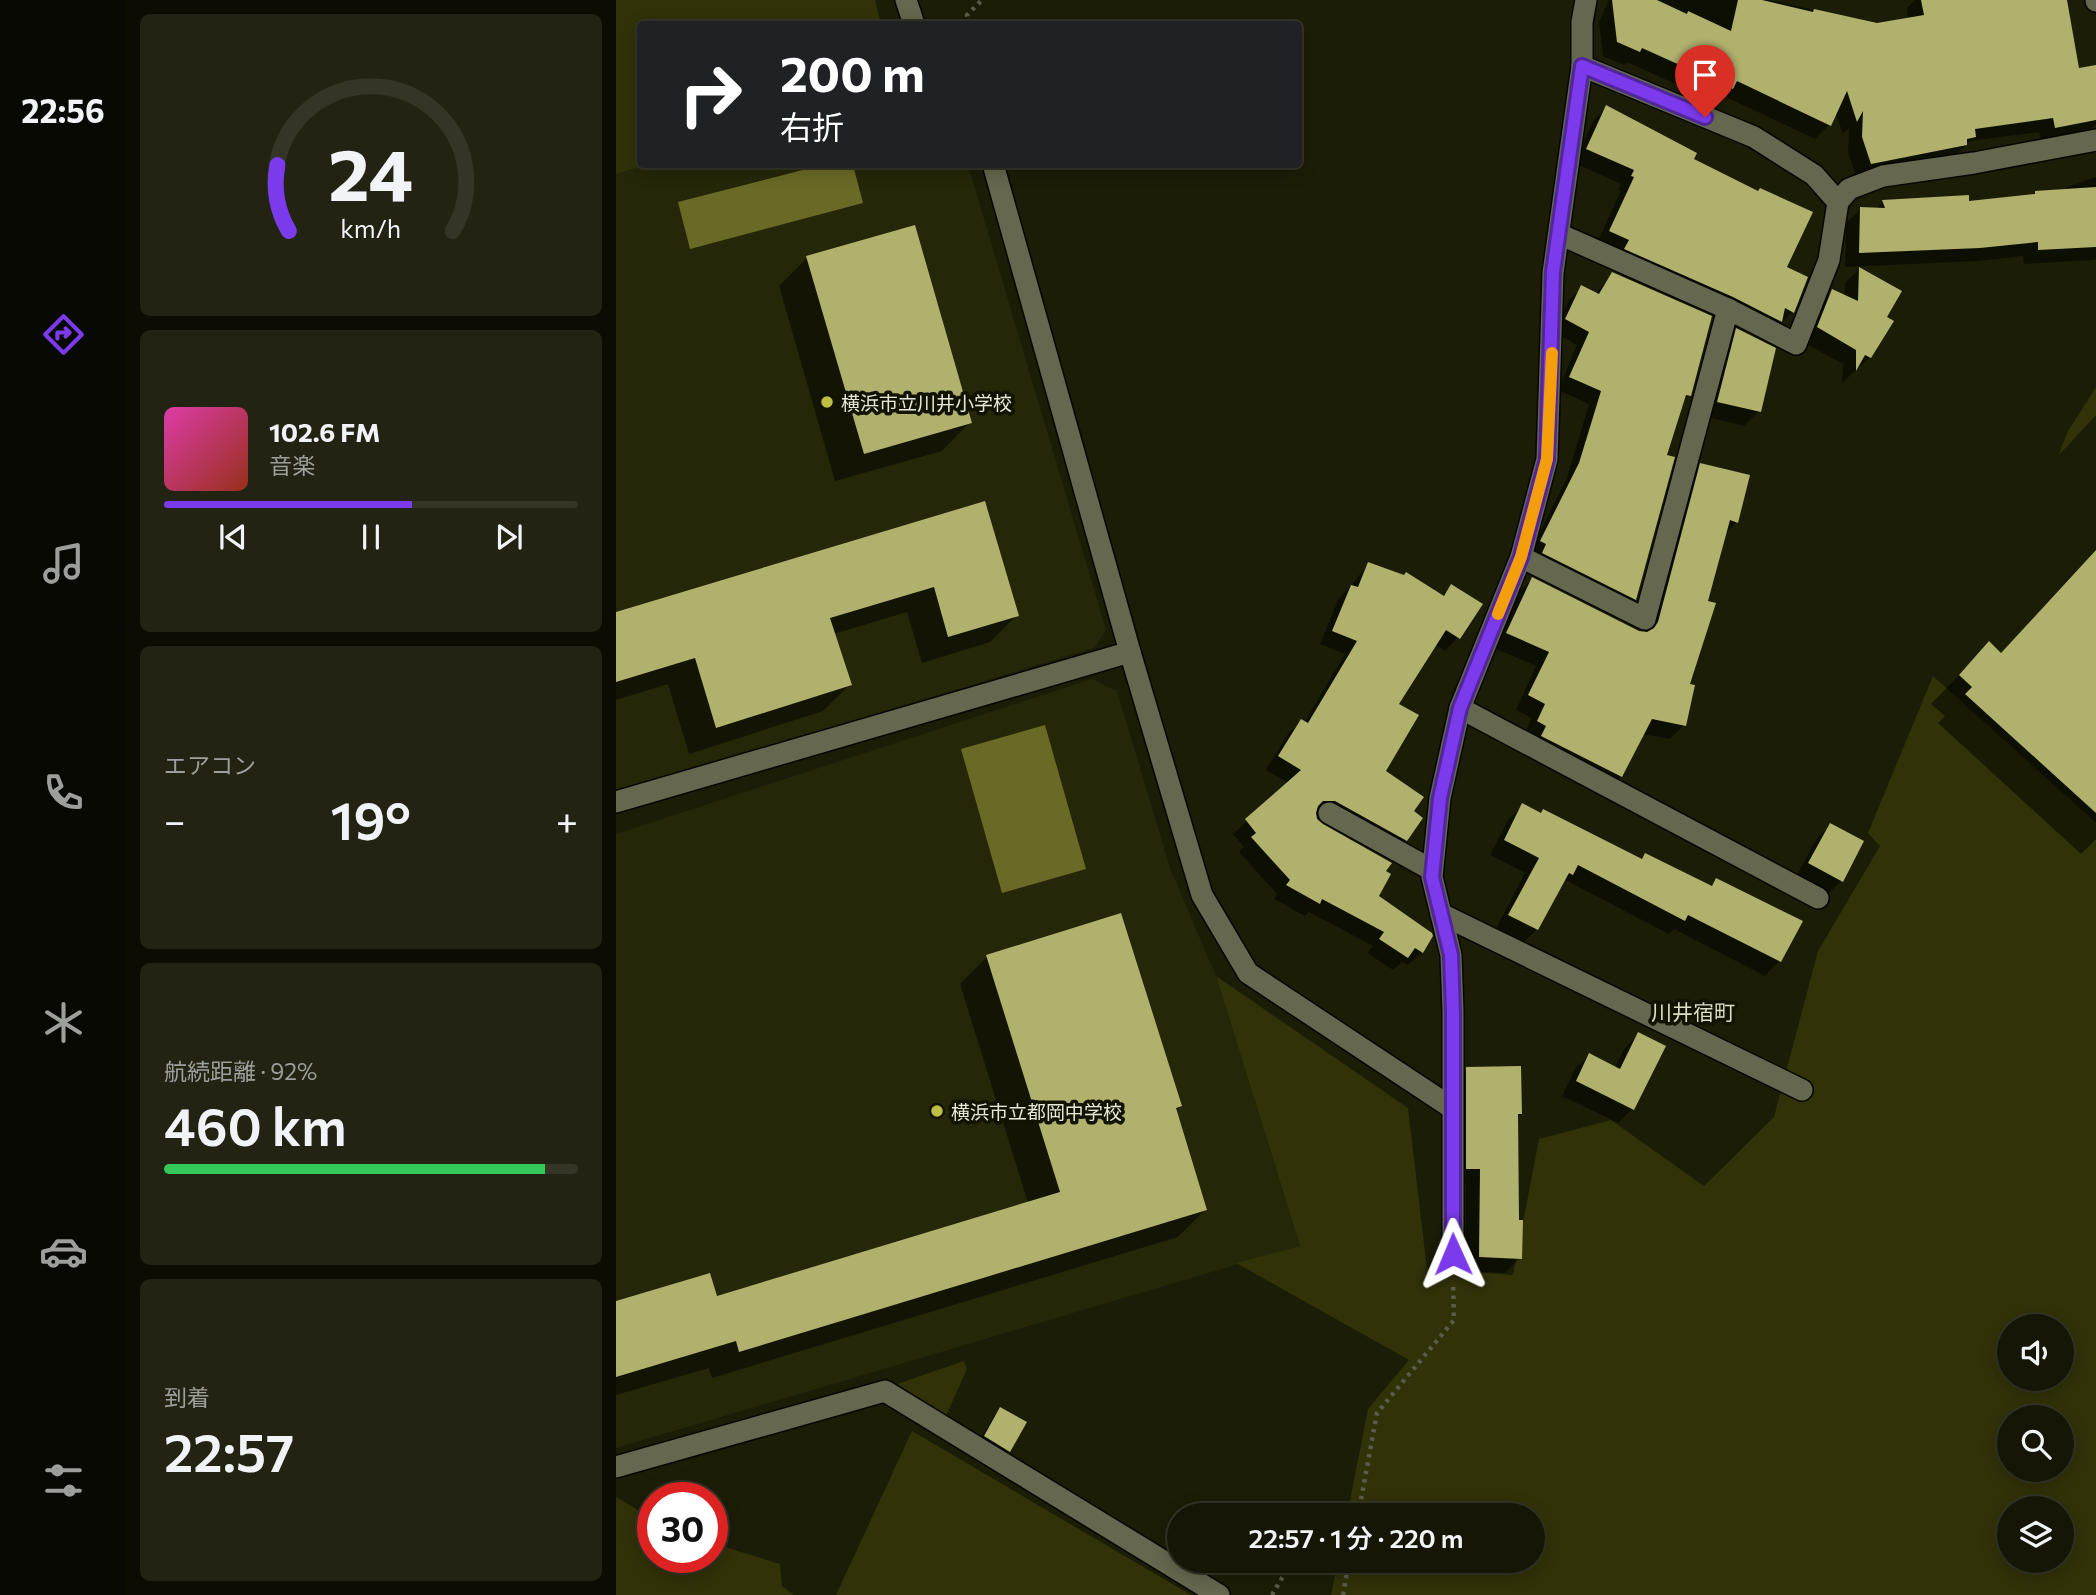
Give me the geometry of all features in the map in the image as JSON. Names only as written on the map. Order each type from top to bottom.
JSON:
[{"type":"street","points":[[906,0],[913,21]]},
{"type":"street","points":[[1453,1254],[1451,967],[1432,870],[1440,798],[1460,708],[1521,557],[1547,459],[1553,272],[1582,66],[1586,0]]},
{"type":"street","points":[[1582,66],[1754,137],[1814,176],[1838,202]]},
{"type":"street","points":[[1559,234],[1728,309],[1796,344],[1829,260],[1838,202],[1849,189],[1883,176],[1974,163],[2096,140]]},
{"type":"street","points":[[994,168],[1130,652],[1202,895],[1248,973],[1452,1108]]},
{"type":"street","points":[[1521,557],[1645,620],[1728,309]]},
{"type":"street","points":[[616,802],[1130,652]]},
{"type":"street","points":[[1460,708],[1818,898]]},
{"type":"street","points":[[1329,813],[1432,870]]},
{"type":"street","points":[[1441,914],[1802,1090]]},
{"type":"street","points":[[616,1467],[885,1391],[1219,1595]]},
{"type":"path","points":[[970,21],[967,15],[982,0]]},
{"type":"path","points":[[1360,1503],[1377,1413],[1454,1320],[1453,1254]]},
{"type":"path","points":[[1272,1595],[1285,1573]]},
{"type":"path","points":[[1343,1595],[1347,1573]]},
{"type":"shaded area","points":[[616,0],[875,0],[880,21],[637,21],[637,168],[616,174]]},
{"type":"shaded area","name":"横浜市立川井小学校","points":[[637,167],[969,168],[1106,630],[1094,648],[616,792],[616,174]]},
{"type":"shaded area","points":[[810,168],[854,168],[863,203],[690,249],[678,202]]},
{"type":"shaded area","points":[[2096,387],[2096,415],[2058,456],[2068,431]]},
{"type":"shaded area","points":[[1933,676],[2096,823],[2096,1595],[1331,1595],[1336,1573],[1545,1573],[1545,1503],[1349,1503],[1368,1409],[1409,1360],[1236,1263],[1300,1246],[1216,976],[1408,1108],[1427,1269],[1513,1275],[1539,1139],[1611,1120],[1704,1186],[1774,1117],[1818,951],[1880,846],[1868,833]]},
{"type":"shaded area","name":"横浜市立都岡中学校","points":[[1092,679],[1117,691],[1170,868],[1216,976],[1300,1246],[616,1448],[616,834]]},
{"type":"shaded area","points":[[1045,725],[1086,869],[1002,893],[961,749]]},
{"type":"shaded area","points":[[964,1361],[967,1369],[946,1416],[897,1384]]},
{"type":"shaded area","points":[[912,1431],[1191,1595],[836,1595]]},
{"type":"shaded area","points":[[616,1497],[637,1509],[637,1573],[728,1573],[728,1548],[780,1564],[782,1586],[794,1595],[616,1595]]},
{"type":"building","points":[[1612,0],[1657,0],[1731,31],[1738,0],[1762,0],[1877,23],[1924,15],[1921,0],[2067,0],[2079,68],[2096,65],[2096,120],[2055,128],[2053,118],[1975,129],[1976,137],[1967,139],[1967,145],[1871,164],[1862,137],[1863,111],[1857,122],[1847,91],[1831,126],[1737,81],[1733,89],[1642,48],[1640,52],[1617,42]]},
{"type":"building","points":[[1606,105],[1697,153],[1694,159],[1758,191],[1760,188],[1813,212],[1787,267],[1808,277],[1794,313],[1785,308],[1782,322],[1733,297],[1624,249],[1629,240],[1609,231],[1634,177],[1631,176],[1634,170],[1586,149]]},
{"type":"building","points":[[2096,187],[2096,247],[2038,250],[2038,242],[1980,248],[1859,253],[1860,207],[1885,208],[1882,200],[1969,195],[1969,201],[2035,194],[2035,191]]},
{"type":"building","points":[[915,225],[972,423],[864,454],[806,256]]},
{"type":"building","points":[[1859,267],[1902,291],[1887,317],[1894,321],[1871,358],[1865,355],[1856,371],[1856,350],[1817,327],[1832,289],[1858,301]]},
{"type":"building","points":[[1612,272],[1712,316],[1691,396],[1686,395],[1667,455],[1675,457],[1636,600],[1542,553],[1546,544],[1540,541],[1579,463],[1601,391],[1569,377],[1589,332],[1565,319],[1581,285],[1599,294]]},
{"type":"building","points":[[1736,328],[1776,348],[1761,412],[1717,402]]},
{"type":"building","points":[[1700,463],[1750,475],[1738,523],[1730,520],[1708,601],[1716,603],[1690,684],[1695,685],[1686,726],[1652,719],[1622,777],[1541,736],[1546,726],[1537,721],[1545,704],[1528,695],[1549,652],[1506,633],[1532,577],[1639,631],[1647,632],[1654,628],[1658,622]]},
{"type":"building","points":[[985,501],[1019,616],[948,637],[934,587],[830,618],[852,685],[716,728],[695,658],[616,682],[616,612]]},
{"type":"building","points":[[2096,550],[2096,813],[1965,694],[1972,687],[1959,675],[1989,641],[2001,653]]},
{"type":"building","points":[[1368,562],[1404,575],[1406,572],[1444,596],[1451,584],[1483,604],[1460,639],[1446,630],[1399,704],[1419,715],[1386,771],[1424,797],[1414,811],[1423,818],[1407,841],[1335,801],[1323,801],[1316,813],[1317,819],[1323,824],[1392,863],[1386,871],[1391,874],[1379,896],[1433,936],[1423,953],[1415,948],[1408,958],[1379,939],[1384,932],[1322,899],[1320,904],[1286,885],[1290,880],[1251,837],[1256,833],[1245,819],[1301,770],[1278,756],[1301,719],[1308,723],[1357,641],[1332,631],[1351,585],[1358,587]]},
{"type":"building","points":[[1522,803],[1541,813],[1543,809],[1642,859],[1645,853],[1712,886],[1716,878],[1803,921],[1781,962],[1688,915],[1685,921],[1578,865],[1573,875],[1569,873],[1538,930],[1508,915],[1539,858],[1504,840]]},
{"type":"building","points":[[1830,823],[1864,841],[1843,882],[1808,863]]},
{"type":"building","points":[[1121,913],[1182,1106],[1176,1108],[1207,1210],[739,1352],[736,1341],[616,1377],[616,1301],[710,1273],[717,1296],[1060,1192],[986,955]]},
{"type":"building","points":[[1638,1032],[1666,1046],[1634,1110],[1576,1081],[1589,1053],[1620,1069]]},
{"type":"building","points":[[1521,1066],[1522,1114],[1518,1114],[1522,1259],[1479,1257],[1480,1169],[1466,1169],[1466,1067]]},
{"type":"building","points":[[1000,1407],[1027,1422],[1010,1452],[984,1436]]},
{"type":"slow traffic","points":[[1498,614],[1521,557],[1547,459],[1552,353]]},
{"type":"place","name":"横浜市立川井小学校","points":[[827,402]]},
{"type":"place","name":"横浜市立都岡中学校","points":[[937,1111]]},
{"type":"district","name":"川井宿町","points":[[1693,1011]]},
{"type":"route","points":[[1453,1254],[1451,955],[1432,877],[1440,798],[1460,708],[1521,557],[1547,459],[1553,272],[1582,66],[1705,117]]}]
